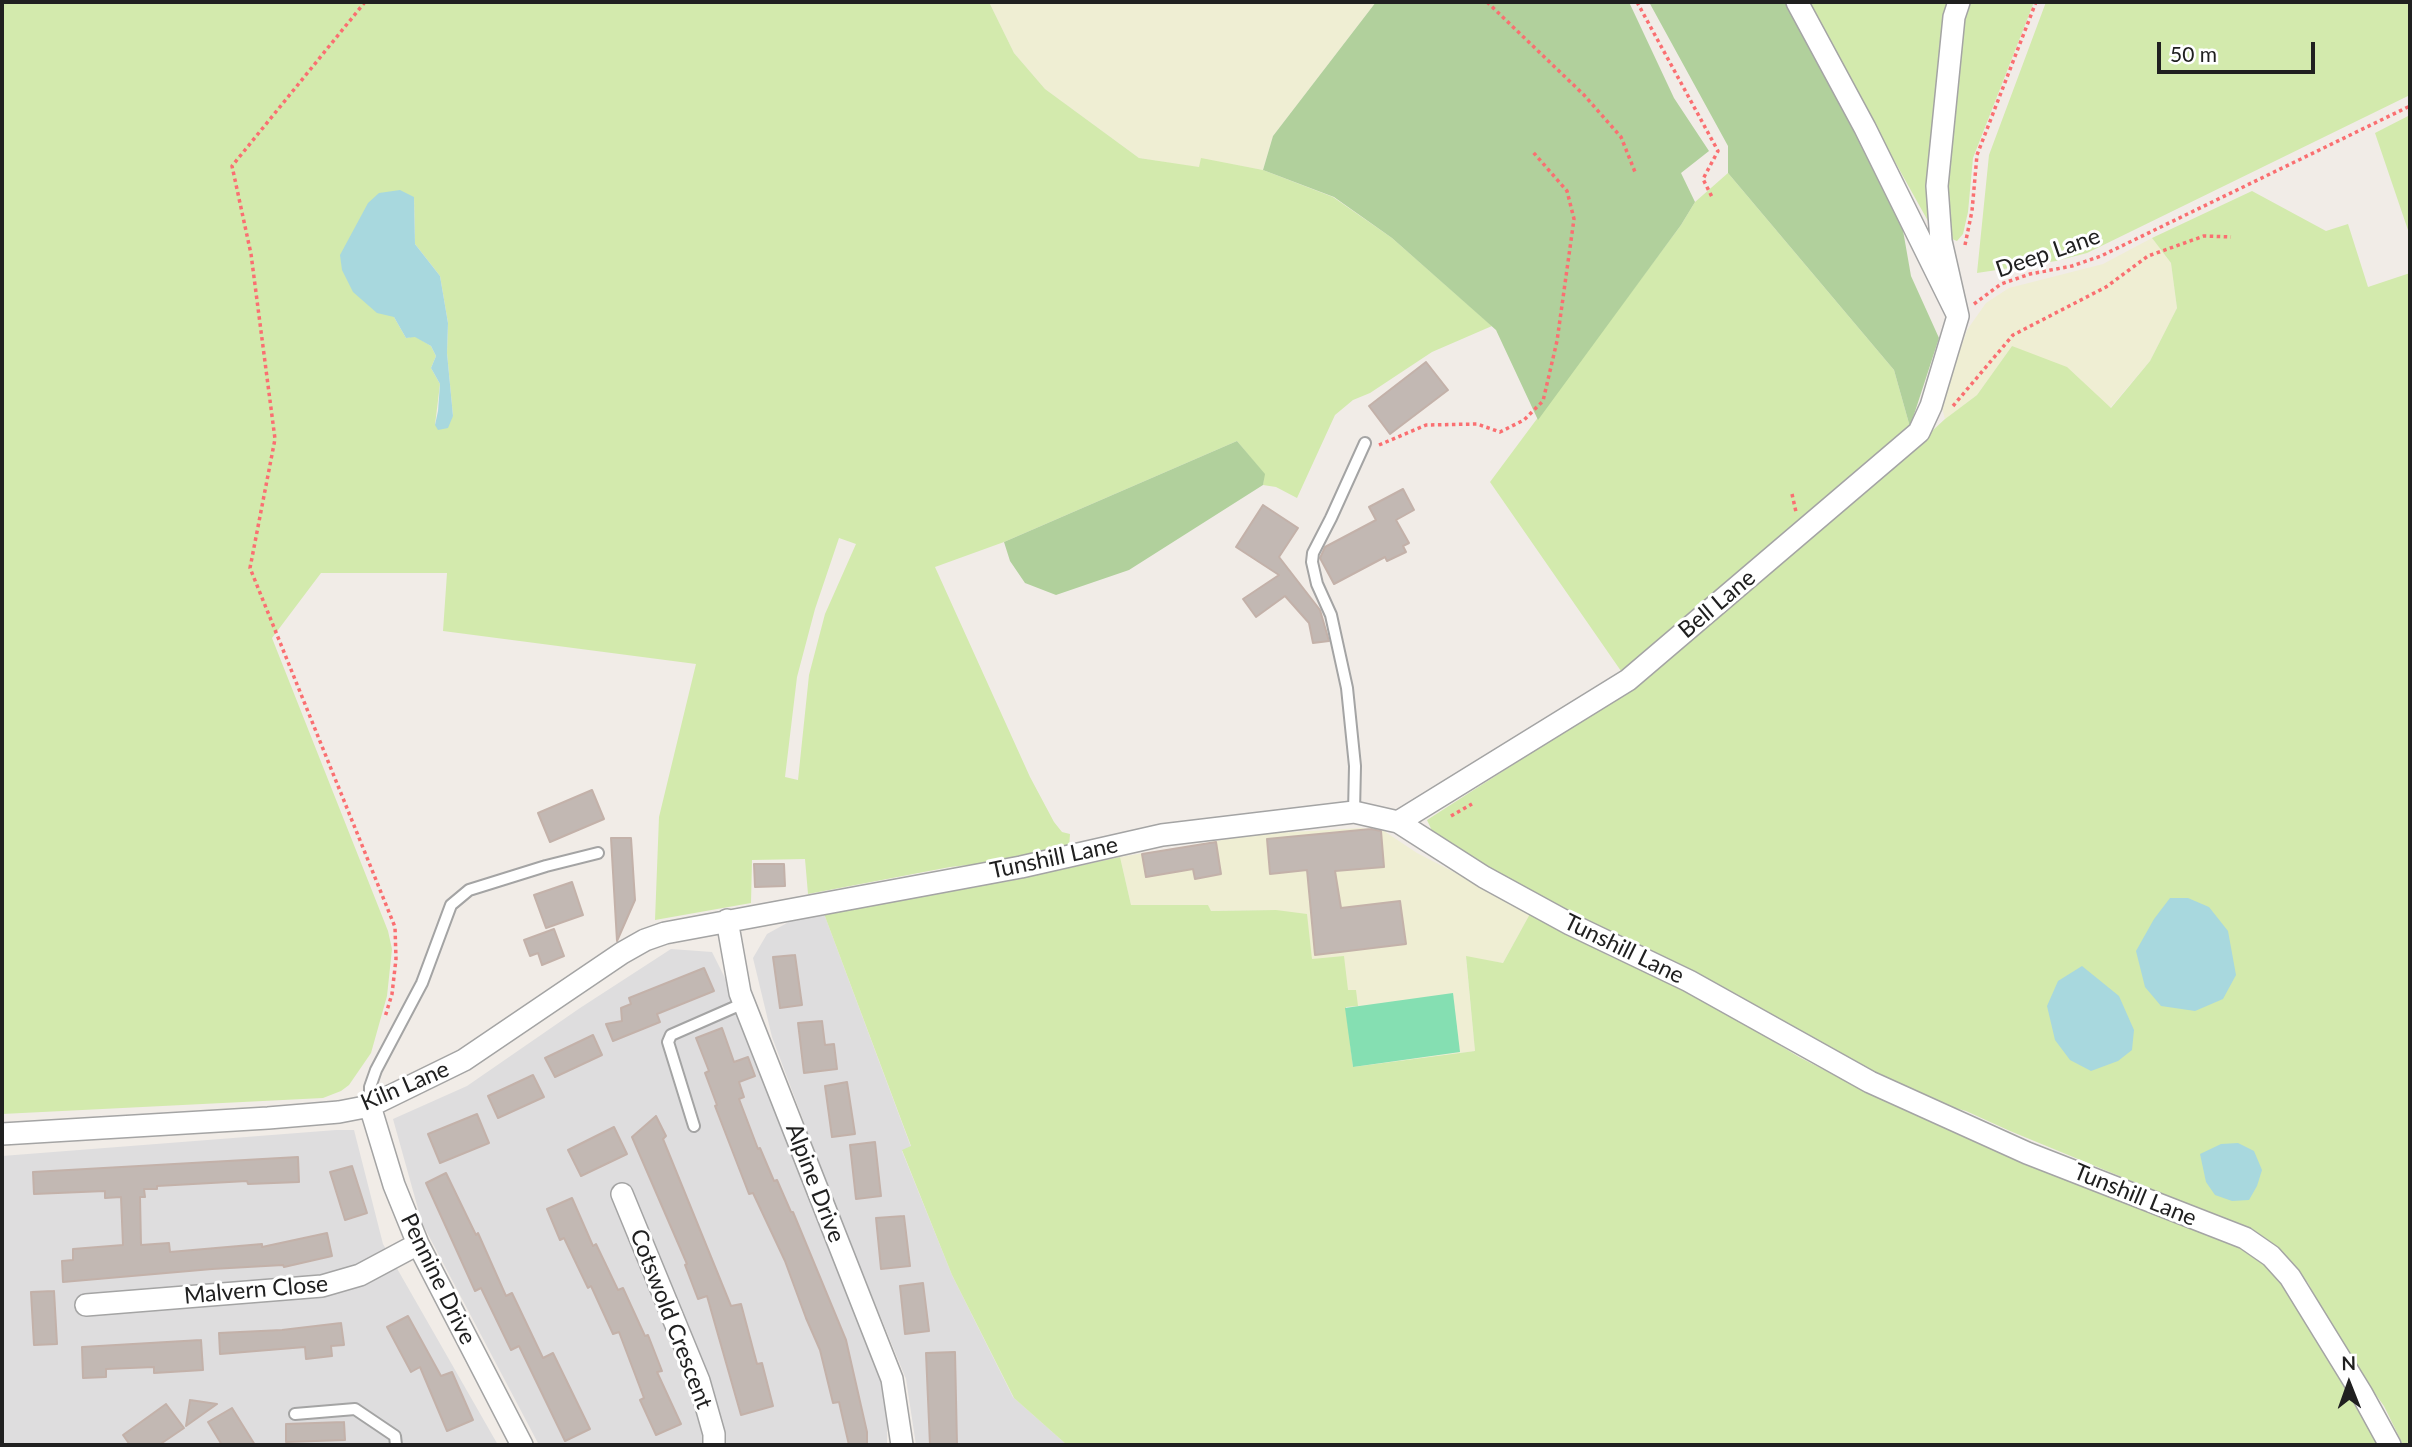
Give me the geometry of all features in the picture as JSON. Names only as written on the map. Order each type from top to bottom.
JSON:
[{"type":"street","points":[[1797,2],[1865,128],[1958,316]]},
{"type":"street","points":[[1958,316],[1941,241],[1937,186],[1954,17],[1959,2]]},
{"type":"street","name":"Bell Lane","points":[[1398,822],[1628,680],[1919,432],[1926,418],[1958,316]]},
{"type":"street","name":"Tunshill Lane","points":[[727,920],[1021,867],[1162,835],[1354,812],[1398,822],[1506,889],[1570,924],[1689,981],[1870,1082],[2027,1153],[2245,1238],[2271,1256],[2290,1277],[2390,1445]]},
{"type":"street","name":"Alpine Drive","points":[[727,920],[740,993],[892,1379],[902,1445]]},
{"type":"street","name":"Kiln Lane","points":[[2,1134],[268,1118],[339,1112],[370,1106],[464,1060],[645,940],[727,920]]},
{"type":"street","name":"Pennine Drive","points":[[370,1106],[394,1185],[418,1244],[522,1445]]},
{"type":"street","name":"Cotswold Crescent","points":[[622,1194],[699,1381],[714,1434],[714,1445]]},
{"type":"street","name":"Malvern Close","points":[[94,1309],[322,1286],[360,1275],[418,1244]]},
{"type":"lane","points":[[1354,812],[1355,766],[1347,688],[1331,615],[1317,584],[1312,562],[1313,553],[1363,448]]},
{"type":"lane","points":[[370,1106],[370,1087],[376,1070],[422,984],[451,905],[469,890],[598,853]]},
{"type":"lane","points":[[694,1126],[668,1042],[671,1035],[744,1003]]},
{"type":"lane","points":[[295,1414],[355,1409],[395,1436],[396,1445]]},
{"type":"path","points":[[365,2],[232,166],[251,254],[275,439],[250,568],[395,927],[396,959],[392,994],[385,1018]]},
{"type":"path","points":[[1487,2],[1584,96],[1621,137],[1636,172]]},
{"type":"path","points":[[1637,2],[1718,151],[1703,179],[1712,197]]},
{"type":"path","name":"Deep Lane","points":[[1965,246],[1972,211],[1976,155],[2036,2]]},
{"type":"path","name":"Deep Lane","points":[[1958,316],[2001,284],[2101,256],[2410,106]]},
{"type":"path","points":[[1363,448],[1426,425],[1477,424],[1500,432],[1524,420],[1543,401],[1557,341],[1574,219],[1567,191],[1533,152]]},
{"type":"path","points":[[1926,418],[1954,406],[2013,335],[2106,287],[2148,256],[2204,236],[2231,237]]},
{"type":"shaded area","points":[[823,911],[911,1147],[902,1151],[952,1275],[1013,1397],[1067,1445],[916,1445],[906,1379],[836,1208],[772,1037],[753,958],[767,934],[798,917]]},
{"type":"shaded area","points":[[671,949],[712,952],[729,986],[887,1392],[887,1445],[539,1445],[422,1223],[393,1119],[467,1086]]},
{"type":"shaded area","points":[[354,1130],[383,1244],[498,1445],[2,1445],[2,1156]]},
{"type":"green space","points":[[2,2],[989,2],[1014,53],[1045,89],[1139,158],[1199,167],[1201,158],[1263,170],[1333,197],[1392,238],[1492,326],[1432,352],[1370,393],[1353,400],[1335,415],[1297,498],[1276,487],[1263,485],[1264,474],[1237,441],[1004,542],[935,567],[1030,777],[1054,822],[1062,832],[1070,834],[1069,848],[808,894],[805,859],[752,860],[751,903],[655,920],[659,817],[696,664],[443,631],[447,573],[321,573],[272,638],[388,931],[392,949],[387,996],[371,1053],[349,1085],[323,1098],[2,1114]],"holes":[[[414,197],[415,244],[440,276],[448,323],[447,353],[453,416],[435,425],[440,384],[431,368],[436,356],[431,346],[415,336],[406,338],[394,317]],[[839,538],[856,544],[825,614],[809,675],[798,780],[785,777],[797,677],[815,609]]]},
{"type":"green space","points":[[989,2],[1376,2],[1273,136],[1263,170],[1202,159],[1200,168],[1139,158],[1045,89],[1014,53]]},
{"type":"green space","points":[[1376,2],[1629,2],[1674,98],[1709,151],[1681,173],[1695,202],[1681,225],[1538,420],[1496,330],[1392,238],[1334,197],[1263,170],[1273,136]]},
{"type":"green space","points":[[1649,2],[1788,2],[1901,219],[1911,276],[1939,338],[1910,427],[1894,370],[1728,173],[1728,146]]},
{"type":"green space","points":[[1809,2],[1952,2],[1933,230],[1875,126]]},
{"type":"green space","points":[[1967,2],[2034,2],[1973,158],[1968,212],[1963,234],[1957,241],[1952,239],[1949,228],[1947,182],[1960,32]]},
{"type":"green space","points":[[2046,2],[2410,2],[2410,95],[2087,253],[2056,261],[1977,273],[1989,155]]},
{"type":"green space","points":[[2410,115],[2410,236],[2375,133]]},
{"type":"green space","points":[[1728,173],[1894,370],[1910,427],[1621,671],[1490,482],[1681,225],[1695,202]]},
{"type":"green space","points":[[2252,191],[2326,231],[2348,224],[2368,287],[2410,273],[2410,1445],[2403,1445],[2384,1406],[2344,1351],[2308,1283],[2269,1241],[2248,1229],[1966,1111],[1926,1100],[1590,925],[1471,859],[1434,835],[1427,820],[1626,692],[1701,633],[1878,481],[1945,419],[1977,395],[2012,346],[2067,367],[2111,408],[2150,361],[2177,308],[2171,263],[2152,238]]},
{"type":"green space","points":[[2152,238],[2171,263],[2177,308],[2150,361],[2110,408],[2012,346],[1977,395],[1945,419],[1941,404],[1967,330],[1986,303],[2009,288],[2103,264]]},
{"type":"green space","points":[[1237,441],[1265,474],[1263,485],[1129,570],[1056,595],[1025,583],[1010,561],[1004,542]]},
{"type":"green space","points":[[1361,828],[1384,831],[1417,853],[1531,912],[1503,963],[1466,957],[1475,1051],[1353,1067],[1356,990],[1348,991],[1312,960],[1276,910],[1210,911],[1208,905],[1131,905],[1120,857],[1258,834]]},
{"type":"green space","points":[[1120,857],[1131,905],[1208,905],[1211,911],[1276,910],[1307,914],[1312,959],[1344,956],[1348,990],[1356,990],[1358,1006],[1346,1007],[1353,1067],[1475,1051],[1466,956],[1503,963],[1531,912],[1609,956],[1691,991],[1799,1057],[1869,1093],[2102,1194],[2247,1251],[2265,1263],[2281,1280],[2379,1445],[1067,1445],[1014,1398],[952,1275],[902,1150],[911,1146],[823,911],[978,884],[1005,882]]},
{"type":"green space","points":[[1453,993],[1460,1052],[1353,1067],[1345,1008]]},
{"type":"water","points":[[400,190],[414,197],[415,244],[440,276],[448,323],[447,353],[453,416],[448,428],[438,430],[435,425],[440,384],[431,368],[436,356],[431,346],[415,337],[406,338],[394,317],[377,313],[353,292],[342,270],[340,255],[368,203],[379,193]]},
{"type":"water","points":[[2170,898],[2188,898],[2209,907],[2228,931],[2236,975],[2223,999],[2195,1011],[2161,1006],[2145,987],[2136,951],[2154,919]]},
{"type":"water","points":[[2082,966],[2119,996],[2134,1030],[2132,1050],[2118,1061],[2091,1071],[2070,1060],[2055,1040],[2047,1006],[2058,981]]},
{"type":"water","points":[[2238,1143],[2254,1151],[2262,1170],[2249,1200],[2232,1201],[2215,1195],[2206,1182],[2200,1154],[2221,1144]]},
{"type":"building","points":[[1426,362],[1448,390],[1390,434],[1369,406]]},
{"type":"building","points":[[1403,489],[1414,510],[1396,520],[1409,543],[1403,546],[1406,552],[1387,561],[1385,557],[1334,584],[1320,558],[1325,547],[1376,520],[1369,507]]},
{"type":"building","points":[[1263,505],[1298,528],[1279,557],[1320,610],[1329,641],[1313,643],[1309,623],[1285,596],[1256,617],[1243,599],[1279,575],[1236,547]]},
{"type":"building","points":[[592,790],[604,819],[550,842],[538,813]]},
{"type":"building","points":[[1371,829],[1381,831],[1384,867],[1335,871],[1341,908],[1400,901],[1406,944],[1315,955],[1307,870],[1270,874],[1267,839]]},
{"type":"building","points":[[611,838],[631,838],[635,900],[617,941]]},
{"type":"building","points":[[1216,842],[1221,874],[1195,879],[1193,869],[1146,877],[1142,854]]},
{"type":"building","points":[[754,864],[784,864],[785,886],[755,887]]},
{"type":"building","points":[[572,882],[583,915],[546,928],[534,895]]},
{"type":"building","points":[[554,929],[564,956],[542,965],[538,953],[530,956],[524,940]]},
{"type":"building","points":[[795,955],[802,1005],[780,1008],[773,957]]},
{"type":"building","points":[[704,968],[714,991],[657,1014],[660,1022],[613,1041],[606,1024],[622,1021],[621,1008],[631,1004],[629,998]]},
{"type":"building","points":[[822,1021],[825,1045],[834,1044],[837,1069],[804,1073],[798,1023]]},
{"type":"building","points":[[722,1028],[734,1062],[748,1057],[755,1076],[739,1082],[744,1097],[739,1099],[758,1149],[760,1148],[774,1181],[777,1180],[793,1212],[846,1340],[867,1432],[867,1445],[849,1445],[839,1402],[833,1403],[820,1350],[785,1261],[753,1193],[749,1194],[715,1106],[717,1105],[705,1073],[709,1071],[696,1038]]},
{"type":"building","points":[[593,1035],[602,1055],[555,1077],[545,1058]]},
{"type":"building","points":[[533,1075],[544,1097],[498,1118],[488,1096]]},
{"type":"building","points":[[847,1082],[855,1134],[832,1137],[825,1086]]},
{"type":"building","points":[[477,1114],[489,1143],[440,1163],[428,1134]]},
{"type":"building","points":[[656,1116],[731,1306],[741,1304],[757,1364],[762,1363],[773,1406],[741,1415],[707,1296],[698,1299],[685,1265],[687,1264],[632,1137]]},
{"type":"building","points":[[614,1127],[627,1154],[581,1176],[568,1150]]},
{"type":"building","points":[[875,1142],[881,1196],[856,1199],[850,1145]]},
{"type":"building","points":[[298,1157],[299,1182],[248,1184],[247,1181],[157,1186],[157,1189],[144,1189],[145,1197],[140,1197],[141,1245],[169,1243],[170,1252],[262,1244],[262,1247],[327,1233],[332,1256],[284,1267],[212,1269],[63,1282],[62,1261],[73,1260],[73,1249],[123,1245],[121,1197],[105,1198],[105,1191],[34,1194],[33,1172]]},
{"type":"building","points":[[352,1166],[367,1213],[345,1220],[330,1172]]},
{"type":"building","points":[[446,1173],[476,1235],[478,1233],[506,1296],[512,1293],[543,1358],[553,1353],[590,1429],[565,1441],[519,1346],[511,1350],[481,1288],[475,1291],[426,1183]]},
{"type":"building","points":[[572,1198],[593,1246],[596,1244],[618,1290],[623,1288],[645,1336],[648,1335],[662,1371],[657,1372],[681,1424],[656,1435],[640,1400],[644,1398],[619,1332],[613,1334],[591,1286],[588,1288],[564,1238],[560,1240],[547,1209]]},
{"type":"building","points":[[904,1216],[910,1266],[881,1269],[876,1218]]},
{"type":"building","points":[[923,1283],[929,1331],[905,1334],[900,1286]]},
{"type":"building","points":[[54,1291],[57,1344],[34,1345],[31,1292]]},
{"type":"building","points":[[408,1316],[441,1376],[452,1372],[473,1420],[447,1431],[420,1367],[411,1372],[387,1327]]},
{"type":"building","points":[[341,1323],[344,1345],[331,1346],[332,1356],[306,1359],[305,1347],[220,1354],[219,1333],[282,1330]]},
{"type":"building","points":[[201,1340],[203,1370],[154,1373],[154,1367],[106,1369],[106,1377],[83,1378],[82,1347]]},
{"type":"building","points":[[955,1352],[957,1445],[930,1445],[926,1353]]},
{"type":"building","points":[[190,1400],[217,1404],[186,1426]]},
{"type":"building","points":[[166,1404],[184,1428],[159,1445],[130,1445],[123,1435]]},
{"type":"building","points":[[232,1408],[255,1445],[222,1445],[208,1422]]},
{"type":"building","points":[[344,1422],[345,1440],[286,1442],[286,1424]]}]
